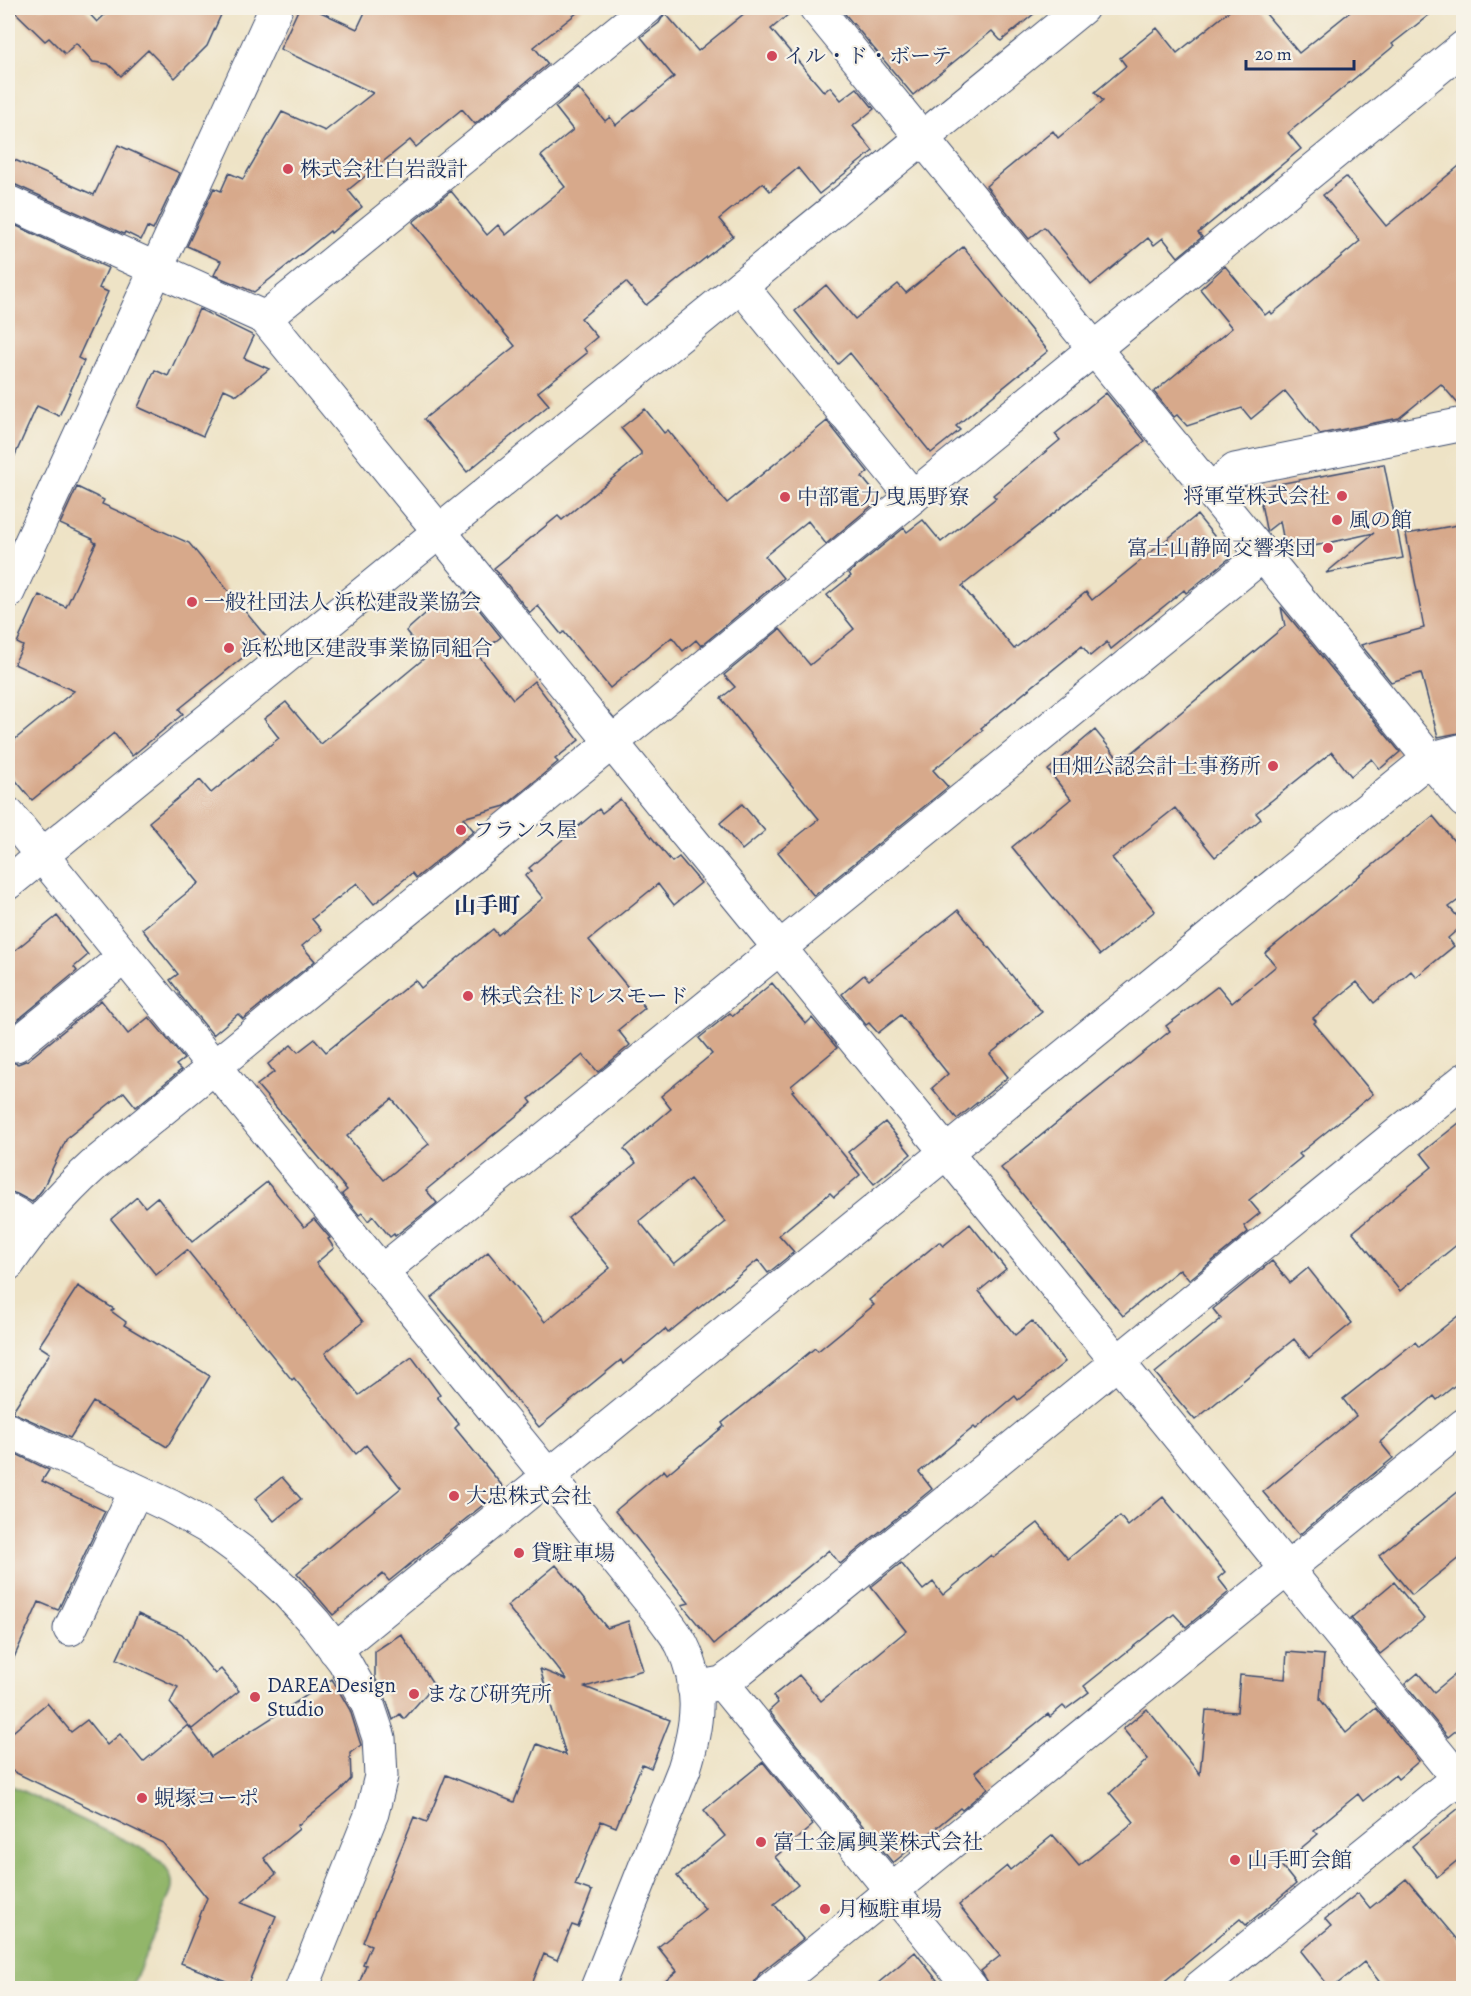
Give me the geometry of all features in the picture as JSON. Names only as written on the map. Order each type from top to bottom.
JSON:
[{"type":"street","points":[[8,592],[276,8]]},
{"type":"street","points":[[266,318],[647,8]]},
{"type":"street","points":[[816,8],[1464,801]]},
{"type":"street","points":[[8,883],[1082,8]]},
{"type":"street","points":[[8,1264],[20,1219],[61,1195],[94,1165],[1464,47]]},
{"type":"street","points":[[8,202],[266,318],[1286,1570],[1461,1779],[1199,1989]]},
{"type":"street","points":[[741,286],[913,497]]},
{"type":"street","points":[[1210,491],[1235,470],[1464,424]]},
{"type":"street","points":[[381,1272],[1263,555]]},
{"type":"street","points":[[335,1650],[1429,759],[1464,750]]},
{"type":"street","points":[[8,814],[663,1617],[681,1644],[693,1674],[708,1685],[892,1891],[971,1989]]},
{"type":"street","points":[[16,1045],[124,957]]},
{"type":"street","points":[[597,1989],[684,1769],[694,1738],[697,1706],[708,1685],[1117,1362],[1464,1080]]},
{"type":"street","points":[[772,1989],[1464,1425]]},
{"type":"street","points":[[8,1430],[170,1506],[211,1529],[249,1557],[284,1589],[315,1623],[335,1650],[367,1702],[379,1738],[381,1776],[372,1813],[313,1985]]},
{"type":"street","points":[[70,1629],[136,1490]]},
{"type":"green space","points":[[8,1784],[143,1849],[160,1860],[168,1871],[171,1876],[172,1889],[132,1988],[8,1988]]},
{"type":"building","points":[[11,8],[84,8],[97,22],[112,8],[224,8],[207,46],[175,78],[148,50],[121,76],[108,64],[93,62],[76,43],[65,54],[49,38],[45,41]]},
{"type":"building","points":[[299,8],[312,8],[357,29],[367,8],[583,8],[534,47],[548,64],[475,124],[462,109],[416,147],[410,140],[348,190],[362,207],[254,292],[214,275],[221,261],[187,246],[214,188],[221,191],[229,173],[243,179],[282,112],[325,131],[373,93],[280,49]]},
{"type":"building","points":[[751,8],[796,8],[771,29],[824,92],[830,87],[841,100],[857,88],[874,109],[853,126],[873,151],[819,194],[798,168],[770,191],[763,183],[719,219],[733,236],[646,305],[626,282],[581,318],[597,337],[584,348],[587,353],[538,392],[549,405],[467,472],[424,419],[515,346],[413,222],[451,191],[487,235],[498,225],[506,235],[565,187],[541,156],[573,130],[555,107],[578,88],[605,121],[610,117],[616,125],[674,77],[641,37],[659,23],[665,13],[698,51]]},
{"type":"building","points":[[840,8],[1041,8],[1001,41],[992,31],[913,95]]},
{"type":"building","points":[[1233,8],[1261,8],[1299,53],[1355,8],[1438,8],[1288,133],[1301,149],[1198,233],[1202,237],[1178,257],[1163,238],[1154,245],[1148,238],[1091,285],[1044,227],[1029,239],[986,186],[1053,131],[1058,138],[1103,101],[1095,92],[1126,66],[1120,58],[1157,28],[1177,53]]},
{"type":"building","points":[[118,145],[180,173],[153,230],[147,227],[141,240],[8,183],[8,157],[94,195]]},
{"type":"building","points":[[1464,162],[1464,406],[1460,406],[1441,384],[1399,418],[1320,434],[1285,391],[1251,419],[1242,408],[1187,426],[1177,415],[1174,417],[1154,392],[1232,328],[1200,289],[1225,266],[1265,315],[1270,311],[1272,314],[1360,241],[1323,195],[1346,177],[1386,226]]},
{"type":"building","points":[[8,222],[108,268],[99,288],[108,292],[78,358],[84,361],[59,416],[37,406],[8,471]]},
{"type":"building","points":[[963,247],[1048,351],[956,426],[960,430],[931,453],[850,353],[838,364],[795,311],[826,285],[855,319],[898,284],[906,293]]},
{"type":"building","points":[[199,309],[254,336],[244,358],[269,369],[237,395],[224,389],[203,436],[138,407],[155,370],[168,376]]},
{"type":"building","points":[[1106,393],[1145,441],[962,586],[1014,649],[1086,592],[1092,600],[1197,515],[1231,557],[1186,593],[1184,590],[1111,649],[1107,642],[1090,656],[1082,646],[981,728],[983,730],[933,770],[948,787],[814,896],[778,852],[819,819],[721,698],[735,687],[724,675],[780,629],[810,665],[854,629],[827,595],[851,576],[849,573],[904,528],[907,532],[923,520],[941,542],[996,498],[993,495],[1060,440],[1055,434]]},
{"type":"building","points":[[645,409],[664,433],[668,430],[727,503],[827,421],[868,472],[862,477],[880,499],[826,544],[808,521],[765,556],[783,578],[701,646],[696,640],[683,651],[672,637],[610,688],[564,632],[561,634],[538,606],[530,613],[494,568],[558,516],[562,520],[641,455],[621,428]]},
{"type":"building","name":"風の館","points":[[1384,464],[1403,558],[1326,573],[1374,533],[1286,552],[1280,521],[1267,531],[1258,488]]},
{"type":"building","points":[[77,487],[104,500],[102,504],[189,543],[267,638],[179,709],[183,714],[132,756],[114,733],[32,800],[8,771],[8,745],[74,691],[14,664],[23,646],[17,643],[39,595],[66,607],[96,543],[93,539],[60,524]]},
{"type":"building","points":[[1464,524],[1464,732],[1438,737],[1421,673],[1391,682],[1361,645],[1424,628],[1406,534]]},
{"type":"building","points":[[465,592],[501,637],[478,655],[513,699],[534,681],[579,740],[555,759],[558,762],[505,806],[463,818],[474,831],[416,878],[412,873],[374,904],[357,883],[312,919],[321,930],[302,946],[315,961],[243,1019],[238,1014],[213,1035],[179,994],[170,980],[178,974],[142,929],[199,883],[149,822],[200,780],[211,793],[279,738],[264,719],[286,702],[321,744],[426,657],[406,631],[435,605],[438,609],[457,593],[460,596]]},
{"type":"building","points":[[1281,607],[1400,752],[1380,769],[1372,759],[1351,776],[1332,752],[1256,813],[1261,819],[1215,857],[1175,808],[1112,858],[1155,911],[1100,955],[1012,847],[1071,799],[1048,770],[1095,730],[1121,762],[1285,626]]},
{"type":"building","points":[[620,799],[672,862],[679,857],[701,883],[674,905],[658,884],[589,940],[645,1008],[618,1030],[630,1045],[598,1072],[583,1055],[529,1099],[532,1103],[426,1190],[437,1203],[395,1236],[394,1234],[390,1237],[373,1216],[368,1221],[362,1213],[359,1215],[342,1194],[347,1190],[257,1085],[274,1072],[268,1064],[291,1045],[298,1052],[315,1039],[326,1052],[415,980],[421,988],[493,929],[498,935],[543,898],[525,876],[532,871],[529,868],[599,809],[602,813]],"holes":[[[392,1099],[429,1144],[384,1180],[347,1136]]]},
{"type":"building","points":[[742,804],[765,831],[742,850],[720,823]]},
{"type":"building","points":[[1433,816],[1464,853],[1464,896],[1449,907],[1464,924],[1448,938],[1454,946],[1416,977],[1411,971],[1374,1003],[1357,982],[1313,1018],[1316,1021],[1314,1023],[1373,1094],[1299,1154],[1302,1157],[1249,1200],[1260,1213],[1244,1226],[1248,1232],[1189,1280],[1180,1269],[1123,1316],[1001,1168],[1170,1031],[1166,1026],[1218,986],[1232,1003],[1276,966],[1265,953]]},
{"type":"building","points":[[958,910],[1042,1012],[990,1054],[1008,1077],[957,1119],[932,1088],[948,1074],[901,1015],[878,1033],[869,1023],[866,1025],[842,994],[864,975],[869,980]]},
{"type":"building","points":[[57,916],[88,955],[74,967],[77,971],[8,1028],[8,956]]},
{"type":"building","points":[[772,983],[806,1024],[812,1018],[837,1048],[791,1086],[794,1090],[792,1091],[860,1175],[834,1197],[830,1193],[779,1235],[794,1252],[768,1273],[758,1260],[668,1333],[665,1329],[623,1364],[621,1360],[539,1427],[431,1298],[488,1252],[545,1322],[610,1268],[568,1218],[636,1163],[624,1149],[671,1109],[661,1096],[712,1054],[699,1038],[730,1013],[733,1016]],"holes":[[[690,1179],[726,1222],[674,1264],[639,1221]]]},
{"type":"building","points":[[101,1000],[128,1034],[149,1017],[184,1059],[176,1065],[181,1070],[136,1107],[124,1092],[67,1138],[42,1190],[32,1202],[8,1191],[8,1061],[18,1064],[28,1060]]},
{"type":"building","points":[[1464,1119],[1464,1239],[1400,1291],[1353,1232],[1432,1167],[1421,1153]]},
{"type":"building","points":[[885,1122],[911,1154],[874,1184],[848,1152]]},
{"type":"building","points":[[267,1182],[304,1227],[314,1219],[330,1238],[328,1239],[334,1248],[316,1263],[363,1322],[325,1353],[359,1395],[412,1357],[440,1395],[437,1397],[459,1424],[455,1428],[504,1488],[389,1581],[383,1574],[333,1615],[297,1573],[401,1488],[366,1445],[356,1454],[294,1378],[292,1380],[187,1250],[156,1275],[111,1219],[137,1197],[145,1207],[157,1197],[192,1242]]},
{"type":"building","points":[[970,1224],[1006,1269],[979,1291],[1015,1335],[1032,1321],[1065,1362],[1018,1400],[1015,1396],[919,1472],[932,1489],[840,1564],[829,1550],[714,1644],[682,1605],[689,1603],[615,1511],[664,1470],[667,1474],[724,1426],[722,1423],[815,1348],[818,1351],[874,1305],[869,1300],[939,1242],[943,1246]]},
{"type":"building","points":[[1272,1261],[1290,1283],[1308,1268],[1352,1323],[1309,1358],[1294,1339],[1195,1420],[1155,1373],[1221,1319],[1213,1309]]},
{"type":"building","points":[[78,1286],[114,1309],[111,1311],[126,1322],[124,1325],[210,1376],[167,1447],[93,1402],[70,1438],[12,1412],[50,1353],[39,1346]]},
{"type":"building","points":[[1464,1311],[1464,1378],[1437,1400],[1434,1396],[1380,1442],[1393,1458],[1299,1535],[1263,1492],[1356,1416],[1343,1399],[1415,1342],[1419,1347]]},
{"type":"building","points":[[8,1450],[49,1470],[42,1481],[105,1511],[58,1610],[39,1602],[8,1671]]},
{"type":"building","points":[[282,1477],[301,1499],[274,1521],[255,1499]]},
{"type":"building","points":[[1464,1487],[1464,1554],[1412,1595],[1379,1555]]},
{"type":"building","points":[[1163,1497],[1225,1572],[1218,1578],[1229,1592],[1186,1627],[1174,1614],[1084,1686],[1089,1692],[1066,1709],[1063,1706],[1050,1717],[1048,1714],[975,1772],[988,1788],[893,1863],[769,1711],[778,1703],[773,1696],[799,1675],[821,1701],[906,1631],[871,1587],[901,1563],[923,1590],[933,1582],[943,1595],[991,1555],[993,1558],[1038,1523],[1068,1559],[1120,1516],[1128,1526]]},
{"type":"building","points":[[556,1565],[607,1628],[628,1621],[643,1670],[585,1687],[670,1720],[651,1768],[642,1764],[616,1827],[601,1821],[575,1885],[592,1891],[578,1927],[572,1925],[557,1960],[544,1954],[530,1989],[357,1989],[366,1965],[363,1964],[371,1945],[363,1942],[414,1817],[427,1822],[446,1775],[514,1802],[537,1744],[566,1755],[540,1669],[567,1680],[507,1606]]},
{"type":"building","points":[[1394,1582],[1424,1619],[1380,1654],[1351,1618]]},
{"type":"building","points":[[138,1614],[182,1634],[215,1674],[221,1669],[239,1691],[192,1729],[170,1703],[178,1687],[117,1659]]},
{"type":"building","name":"まなび研究所","points":[[401,1634],[434,1685],[404,1719],[400,1714],[393,1720],[385,1696],[375,1678],[375,1651]]},
{"type":"building","points":[[1287,1652],[1324,1655],[1320,1699],[1346,1733],[1376,1708],[1419,1761],[1398,1779],[1395,1775],[1363,1801],[1358,1794],[1314,1830],[1318,1834],[1281,1865],[1296,1884],[1246,1925],[1240,1919],[1155,1989],[989,1989],[989,1984],[981,1971],[1000,1956],[959,1905],[1007,1866],[1010,1870],[1053,1835],[1079,1866],[1134,1822],[1110,1793],[1148,1759],[1123,1729],[1147,1709],[1200,1774],[1206,1710],[1237,1712],[1240,1675],[1285,1679]]},
{"type":"building","points":[[1464,1667],[1464,1724],[1448,1737],[1405,1684],[1418,1673],[1434,1692]]},
{"type":"building","points":[[332,1679],[350,1710],[361,1745],[350,1753],[351,1779],[340,1791],[297,1826],[299,1829],[264,1858],[276,1874],[242,1902],[276,1916],[246,1989],[181,1963],[207,1898],[163,1843],[8,1769],[8,1736],[47,1703],[71,1732],[87,1720],[107,1745],[120,1734],[143,1762],[188,1725],[211,1757]]},
{"type":"building","points":[[763,1762],[813,1825],[775,1857],[798,1885],[774,1904],[803,1939],[760,1973],[747,1989],[656,1989],[677,1971],[658,1947],[705,1909],[677,1876],[725,1836],[704,1810]]},
{"type":"building","points":[[1464,1804],[1464,1855],[1437,1877],[1412,1846]]},
{"type":"building","points":[[1406,1879],[1464,1948],[1464,1989],[1385,1989],[1364,1962],[1331,1989],[1301,1951],[1331,1926],[1325,1919],[1358,1893],[1370,1908]]},
{"type":"building","points":[[915,1952],[944,1989],[871,1989]]},
{"type":"place","name":"イル・ド・ボーテ","points":[[772,56]]},
{"type":"place","name":"株式会社白岩設計","points":[[288,169]]},
{"type":"place","name":"将軍堂株式会社","points":[[1342,496]]},
{"type":"place","name":"中部電力 曳馬野寮","points":[[785,497]]},
{"type":"place","name":"風の館","points":[[1337,520]]},
{"type":"place","name":"富士山静岡交響楽団","points":[[1328,548]]},
{"type":"place","name":"一般社団法人 浜松建設業協会","points":[[192,602]]},
{"type":"place","name":"浜松地区建設事業協同組合","points":[[229,648]]},
{"type":"place","name":"田畑公認会計士事務所","points":[[1273,766]]},
{"type":"place","name":"フランス屋","points":[[461,830]]},
{"type":"place","name":"株式会社ドレスモード","points":[[468,996]]},
{"type":"place","name":"大忠株式会社","points":[[454,1496]]},
{"type":"place","name":"貸駐車場","points":[[519,1553]]},
{"type":"place","name":"まなび研究所","points":[[414,1694]]},
{"type":"place","name":"DAREA Design Studio","points":[[255,1697]]},
{"type":"place","name":"蜆塚コーポ","points":[[142,1798]]},
{"type":"place","name":"富士金属興業株式会社","points":[[761,1842]]},
{"type":"place","name":"山手町会館","points":[[1235,1860]]},
{"type":"place","name":"月極駐車場","points":[[825,1909]]},
{"type":"district","name":"山手町","points":[[487,906]]}]
